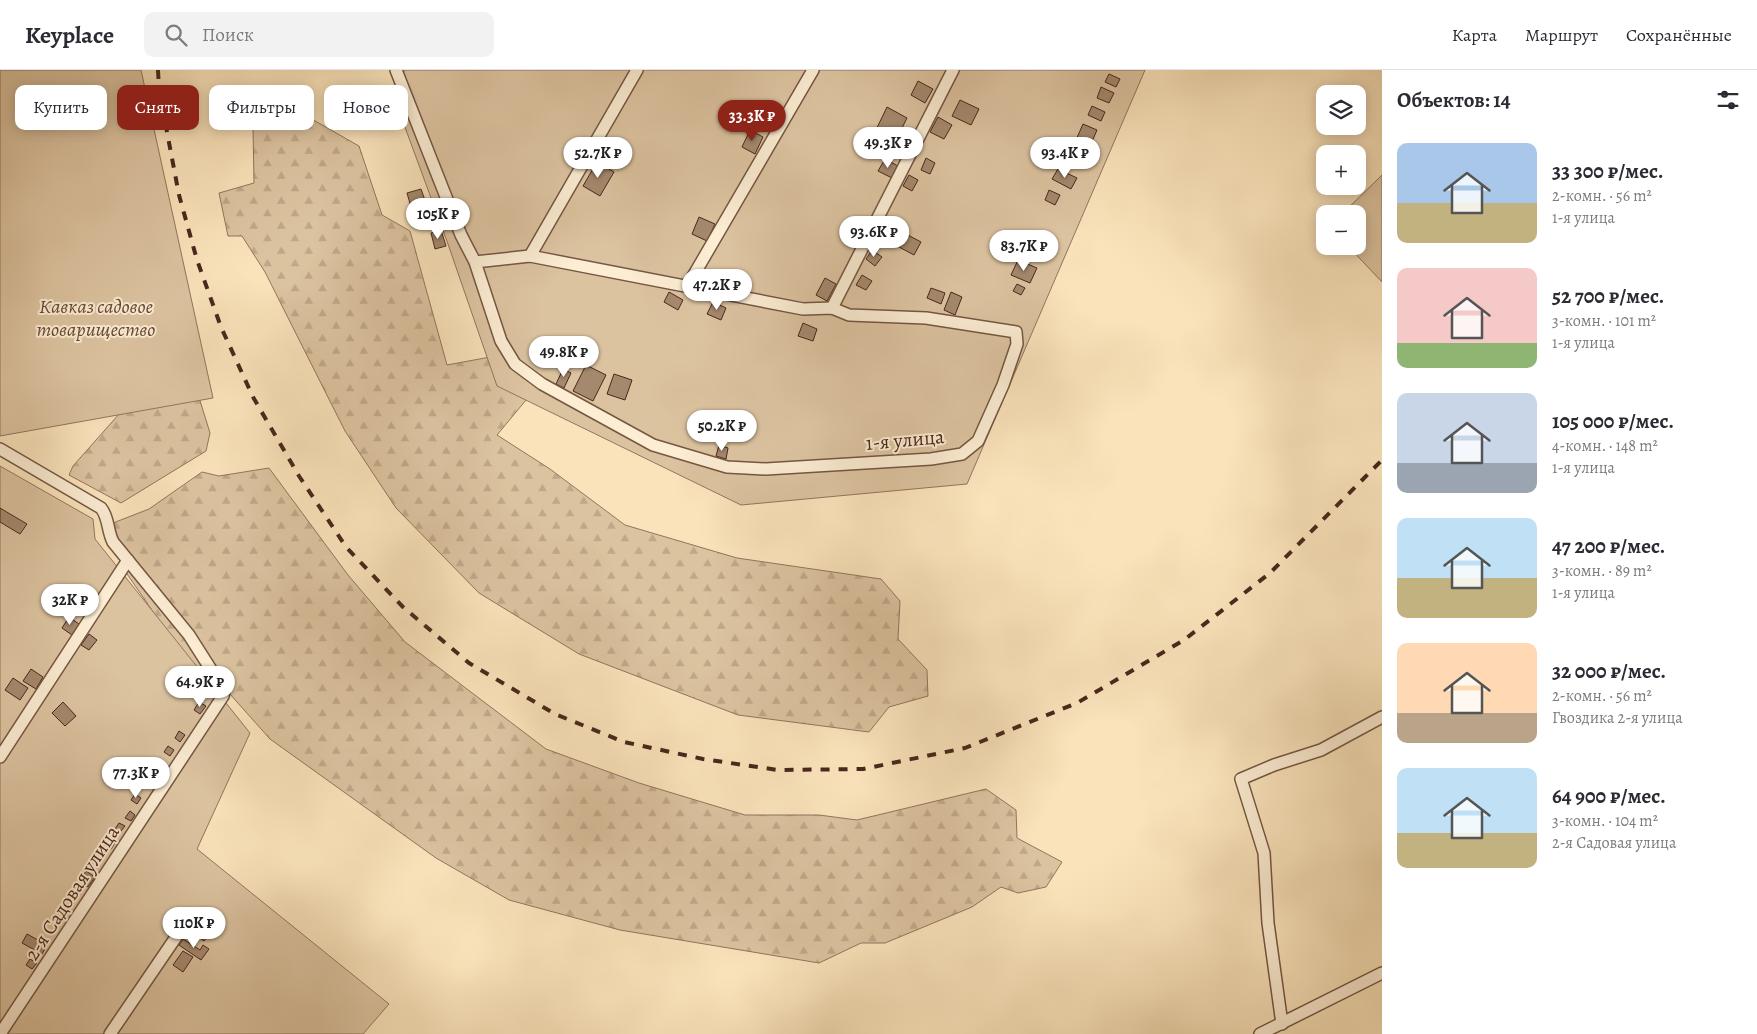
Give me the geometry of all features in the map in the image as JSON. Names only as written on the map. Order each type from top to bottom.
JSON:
[{"type":"street","name":"1-я улица","points":[[396,70],[461,235],[475,262],[501,341],[515,364],[542,384],[653,445],[727,467],[766,469],[931,459],[962,454],[978,441],[1017,344],[1016,332],[926,318],[849,315],[832,308],[803,309],[688,285],[530,256],[475,262]]},
{"type":"street","points":[[530,256],[637,70]]},
{"type":"street","points":[[688,285],[812,70]]},
{"type":"street","points":[[832,308],[953,70]]},
{"type":"street","points":[[0,449],[101,508],[106,514],[110,536],[128,560],[0,757]]},
{"type":"street","name":"2-я Садовая улица","points":[[0,1034],[223,696],[224,690],[221,683],[189,635],[128,560]]},
{"type":"street","points":[[1282,1024],[1268,923],[1264,853],[1241,779],[1274,765],[1321,750],[1382,716]]},
{"type":"street","points":[[110,1034],[189,918]]},
{"type":"street","points":[[1260,1034],[1382,973]]},
{"type":"green space","name":"Кавказ садовое товарищество","points":[[0,70],[141,70],[144,85],[117,85],[117,130],[154,130],[213,398],[0,436]]},
{"type":"green space","points":[[405,70],[1145,70],[967,484],[741,505],[497,386],[406,130],[408,130],[408,85],[396,85]]},
{"type":"green space","points":[[314,120],[324,126],[324,130],[331,130],[359,146],[382,215],[410,231],[447,365],[501,355],[536,388],[497,435],[550,469],[625,525],[737,558],[881,579],[900,601],[898,639],[927,670],[928,696],[889,707],[869,732],[738,715],[579,654],[479,593],[396,508],[345,431],[265,272],[242,236],[228,236],[219,193],[254,183],[253,130],[314,130]]},
{"type":"green space","points":[[1382,175],[1382,282],[1356,255],[1366,255],[1366,205],[1351,205],[1361,195],[1366,195],[1366,191]]},
{"type":"green space","points":[[189,365],[210,433],[206,451],[121,503],[69,475],[73,466],[128,404]]},
{"type":"green space","points":[[0,466],[93,519],[95,539],[250,733],[197,849],[389,1004],[363,1034],[0,1034]]},
{"type":"green space","points":[[269,468],[348,575],[405,642],[546,749],[639,783],[745,815],[819,815],[857,820],[986,789],[1016,810],[1017,838],[1062,862],[1046,887],[1018,893],[1001,887],[972,907],[885,943],[861,943],[819,963],[620,930],[509,900],[436,858],[270,739],[229,693],[211,696],[125,571],[133,559],[115,535],[113,523],[149,509],[202,472],[219,476]]},
{"type":"building","points":[[1109,74],[1120,79],[1116,87],[1105,82]]},
{"type":"building","points":[[918,81],[933,89],[925,103],[911,95]]},
{"type":"building","points":[[1101,87],[1114,93],[1109,103],[1097,98]]},
{"type":"building","points":[[960,100],[979,109],[971,125],[952,116]]},
{"type":"building","points":[[1092,106],[1105,112],[1101,121],[1088,115]]},
{"type":"building","points":[[887,107],[907,118],[893,146],[873,136]]},
{"type":"building","points":[[938,117],[952,125],[944,139],[930,132]]},
{"type":"building","points":[[1083,124],[1097,130],[1090,146],[1076,140]]},
{"type":"building","points":[[750,130],[763,137],[755,154],[742,147]]},
{"type":"building","points":[[1071,146],[1084,152],[1079,162],[1066,157]]},
{"type":"building","points":[[926,158],[935,163],[930,174],[921,170]]},
{"type":"building","points":[[885,159],[898,166],[892,178],[878,171]]},
{"type":"building","points":[[597,162],[614,172],[600,196],[583,186]]},
{"type":"building","points":[[1058,169],[1077,178],[1071,189],[1052,179]]},
{"type":"building","points":[[909,175],[918,180],[912,191],[903,186]]},
{"type":"building","points":[[421,189],[426,203],[411,207],[407,193]]},
{"type":"building","points":[[1049,190],[1060,195],[1055,205],[1045,200]]},
{"type":"building","points":[[699,217],[715,224],[707,241],[692,234]]},
{"type":"building","points":[[441,230],[446,246],[435,249],[431,233]]},
{"type":"building","points":[[906,234],[921,242],[914,255],[899,247]]},
{"type":"building","points":[[1031,244],[1042,248],[1037,258],[1027,253]]},
{"type":"building","points":[[872,250],[882,257],[875,266],[866,259]]},
{"type":"building","points":[[1018,260],[1037,268],[1030,283],[1011,275]]},
{"type":"building","points":[[862,275],[872,281],[866,290],[856,285]]},
{"type":"building","points":[[825,278],[836,284],[827,301],[816,295]]},
{"type":"building","points":[[1017,284],[1025,288],[1021,295],[1013,291]]},
{"type":"building","points":[[931,288],[945,293],[941,304],[927,298]]},
{"type":"building","points":[[669,292],[683,300],[678,310],[664,302]]},
{"type":"building","points":[[951,292],[962,297],[955,315],[944,310]]},
{"type":"building","points":[[713,302],[726,308],[721,320],[707,314]]},
{"type":"building","points":[[803,323],[817,329],[813,341],[798,336]]},
{"type":"building","points":[[586,365],[606,375],[593,401],[573,391]]},
{"type":"building","points":[[563,369],[571,373],[564,388],[556,384]]},
{"type":"building","points":[[614,374],[632,380],[625,400],[607,394]]},
{"type":"building","points":[[719,445],[728,448],[726,459],[716,456]]},
{"type":"building","points":[[0,508],[27,524],[20,534],[0,522]]},
{"type":"building","points":[[69,617],[79,624],[72,635],[62,628]]},
{"type":"building","points":[[89,634],[97,640],[89,650],[81,645]]},
{"type":"building","points":[[31,669],[43,677],[36,689],[23,681]]},
{"type":"building","points":[[13,678],[28,688],[20,700],[5,690]]},
{"type":"building","points":[[63,702],[76,716],[65,726],[52,713]]},
{"type":"building","points":[[199,702],[206,706],[200,714],[194,710]]},
{"type":"building","points":[[179,731],[185,735],[180,742],[175,738]]},
{"type":"building","points":[[168,746],[174,750],[170,756],[164,752]]},
{"type":"building","points":[[135,794],[141,798],[137,804],[131,800]]},
{"type":"building","points":[[130,811],[135,815],[131,821],[125,818]]},
{"type":"building","points":[[119,823],[125,826],[120,832],[115,829]]},
{"type":"building","points":[[107,835],[116,841],[111,849],[102,843]]},
{"type":"building","points":[[86,871],[95,877],[88,887],[80,881]]},
{"type":"building","points":[[204,921],[213,928],[204,941],[194,934]]},
{"type":"building","points":[[27,934],[47,945],[42,954],[22,943]]},
{"type":"building","points":[[183,939],[200,950],[203,945],[209,949],[201,960],[179,945]]},
{"type":"building","points":[[183,951],[193,957],[183,972],[173,965]]},
{"type":"building","points":[[30,959],[37,963],[32,969],[26,965]]},
{"type":"railway","points":[[158,70],[159,90],[179,195],[197,260],[221,327],[253,397],[299,476],[346,547],[403,607],[469,663],[555,714],[624,742],[703,759],[778,770],[863,769],[965,748],[1077,703],[1184,640],[1270,573],[1382,460]]}]
